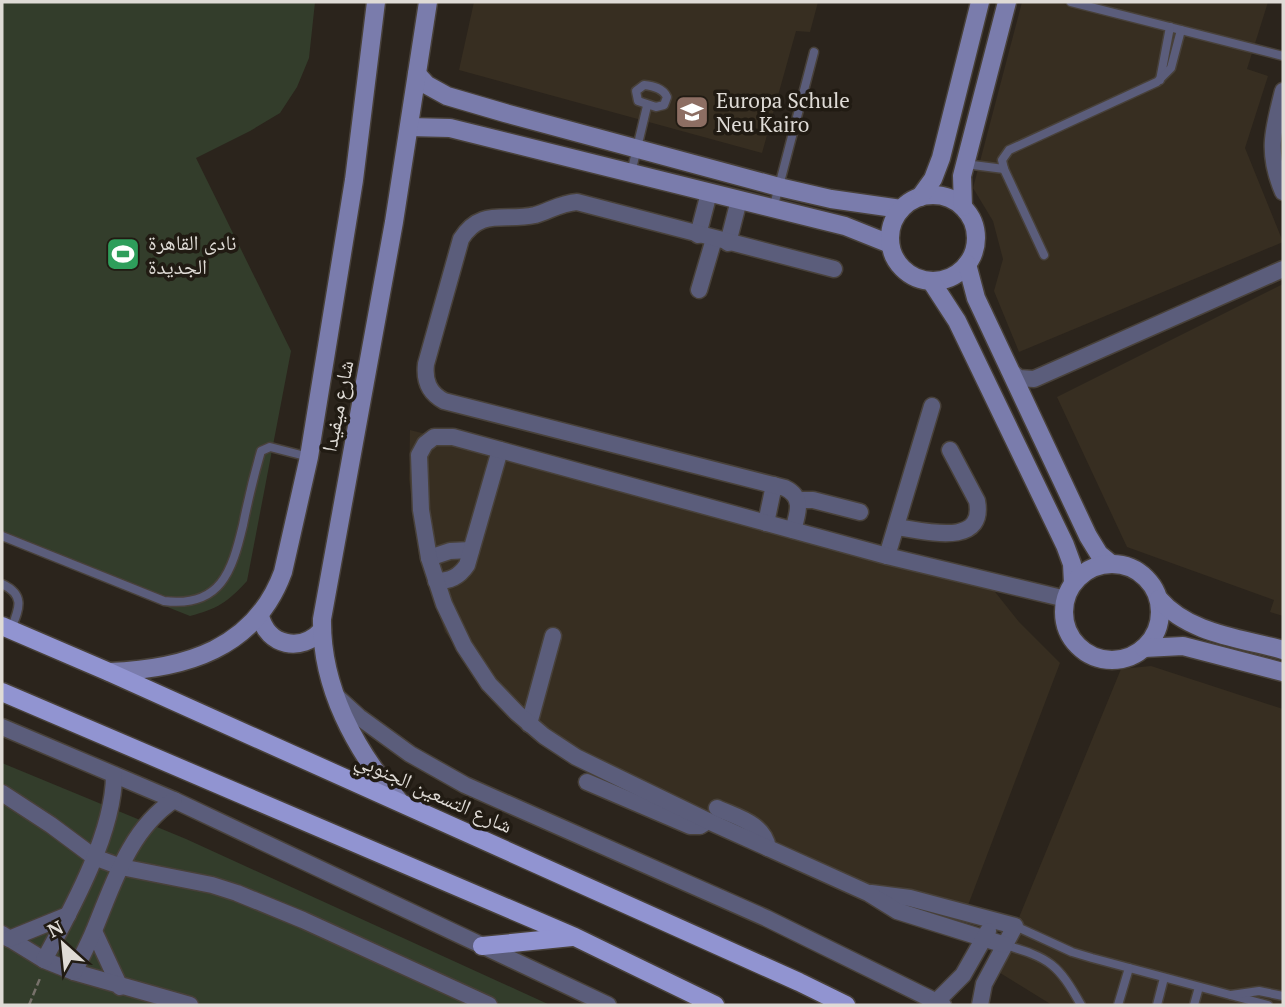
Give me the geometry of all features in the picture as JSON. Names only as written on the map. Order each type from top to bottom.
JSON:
[{"type":"main road","name":"شارع التسعين الجنوبي","points":[[6,627],[399,801],[846,1005]]},
{"type":"main road","points":[[2,692],[575,936],[715,1005]]},
{"type":"main road","points":[[482,946],[575,936]]},
{"type":"street","name":"شارع ميفيدا","points":[[109,671],[159,667],[197,657],[224,644],[249,628],[260,616],[270,602],[283,572],[309,457],[354,180],[376,2]]},
{"type":"street","name":"شارع ميفيدا","points":[[399,801],[362,752],[336,696],[326,660],[322,630],[324,597],[394,222],[428,2]]},
{"type":"street","points":[[920,197],[935,195],[950,198],[963,207],[974,225],[975,245],[967,264],[957,274],[945,279],[931,281],[909,274],[900,266],[890,244],[890,231],[901,209],[920,197],[933,179],[941,158],[980,2]]},
{"type":"street","points":[[963,207],[961,185],[965,164],[1007,2]]},
{"type":"street","points":[[418,74],[428,85],[447,96],[637,150],[831,200],[901,209]]},
{"type":"street","points":[[1283,91],[1280,115],[1272,141],[1273,166],[1283,192]]},
{"type":"street","points":[[499,140],[505,113]]},
{"type":"street","points":[[409,127],[450,128],[845,226],[890,244]]},
{"type":"street","points":[[551,153],[556,127]]},
{"type":"street","points":[[709,193],[713,239]]},
{"type":"street","points":[[699,290],[713,239],[738,200]]},
{"type":"street","points":[[793,530],[799,506],[790,490],[444,401],[433,393],[427,383],[426,364],[458,247],[466,232],[478,221],[494,217],[532,215],[565,203],[577,202],[834,269]]},
{"type":"street","points":[[967,264],[976,298],[1091,542],[1110,563]]},
{"type":"street","points":[[1012,376],[1034,379],[1283,269]]},
{"type":"street","points":[[931,281],[954,315],[1065,545],[1072,564],[1064,619],[1077,645],[1084,651],[1104,659],[1115,660],[1136,654],[1157,630],[1161,609],[1159,598]]},
{"type":"street","points":[[991,393],[1012,376]]},
{"type":"street","points":[[887,556],[932,406]]},
{"type":"street","points":[[1005,945],[907,915],[887,906],[868,893],[768,848],[712,814],[576,757],[529,724],[505,701],[476,665],[453,626],[429,558],[421,510],[421,450],[429,440],[440,436],[887,556],[1070,591]]},
{"type":"street","points":[[436,581],[451,580],[463,571],[500,450]]},
{"type":"street","points":[[896,527],[956,534],[974,523],[979,509],[977,501],[950,450]]},
{"type":"street","points":[[766,523],[774,485]]},
{"type":"street","points":[[797,500],[820,501],[860,512]]},
{"type":"street","points":[[429,558],[450,551],[471,550]]},
{"type":"street","points":[[1070,591],[1093,567],[1110,563],[1121,564],[1149,579],[1159,598],[1173,613],[1190,624],[1283,650]]},
{"type":"street","points":[[260,616],[270,634],[283,643],[300,644],[316,637],[322,630]]},
{"type":"street","points":[[529,724],[553,636]]},
{"type":"street","points":[[1144,648],[1183,646],[1283,672]]},
{"type":"street","points":[[336,696],[401,748],[465,785],[766,918],[940,1004],[963,975],[994,920]]},
{"type":"street","points":[[2,727],[173,800],[608,1005]]},
{"type":"street","points":[[46,961],[94,857],[112,803],[114,775]]},
{"type":"street","points":[[587,782],[690,825],[700,826],[712,814]]},
{"type":"street","points":[[2,793],[94,857],[121,867],[212,885],[237,893],[303,920],[489,1005]]},
{"type":"street","points":[[74,972],[121,867],[145,825],[173,800]]},
{"type":"street","points":[[868,893],[910,898],[1015,926],[984,984],[981,1005]]},
{"type":"street","points":[[5,937],[68,915]]},
{"type":"street","points":[[94,931],[120,986]]},
{"type":"street","points":[[5,937],[46,961],[74,972],[190,1005]]},
{"type":"lane","points":[[1071,2],[1283,56]]},
{"type":"lane","points":[[1160,79],[1170,27]]},
{"type":"lane","points":[[1044,256],[1002,160],[1009,150],[1160,79],[1171,68],[1181,30]]},
{"type":"lane","points":[[773,209],[814,52]]},
{"type":"lane","points":[[631,173],[647,106]]},
{"type":"lane","points":[[965,164],[1004,169]]},
{"type":"lane","points":[[2,537],[164,601],[197,600],[215,589],[232,566],[261,451],[270,447],[309,457]]},
{"type":"lane","points":[[2,584],[12,589],[19,602],[19,610],[6,627]]},
{"type":"lane","points":[[1015,926],[1072,952],[1233,999],[1268,1005]]},
{"type":"lane","points":[[1005,945],[1028,951],[1050,962],[1067,979],[1081,1005]]},
{"type":"lane","points":[[1118,1005],[1129,968]]},
{"type":"lane","points":[[1157,1005],[1164,978]]},
{"type":"lane","points":[[1194,1005],[1199,987]]},
{"type":"lane","points":[[1233,999],[1259,991],[1283,996]]},
{"type":"path","points":[[29,1005],[46,961]]},
{"type":"shaded area","name":"Europa Schule Neu Kairo","points":[[474,2],[818,2],[810,32],[796,31],[762,153],[459,70]]},
{"type":"shaded area","points":[[1022,2],[1268,2],[1247,69],[1268,76],[1245,148],[1283,242],[1019,352],[994,291],[1003,259],[993,221],[973,188]]},
{"type":"shaded area","points":[[1283,284],[1283,616],[1270,612],[1274,600],[1127,547],[1057,397]]},
{"type":"shaded area","points":[[410,430],[984,578],[1019,622],[1060,663],[959,929],[748,840],[543,739],[480,680],[445,632],[419,557],[409,479]]},
{"type":"shaded area","points":[[1151,666],[1283,709],[1283,1005],[1052,1005],[997,971],[1121,669]]},
{"type":"green space","name":"نادى القاهرة الجديدة","points":[[2,2],[315,2],[309,58],[297,87],[280,113],[196,158],[291,351],[247,581],[222,604],[190,616],[2,541]]},
{"type":"green space","points":[[2,763],[186,839],[550,1005],[2,1005]]},
{"type":"place","name":"Europa Schule Neu Kairo","points":[[692,112]]},
{"type":"place","name":"نادى القاهرة الجديدة","points":[[123,254]]}]
